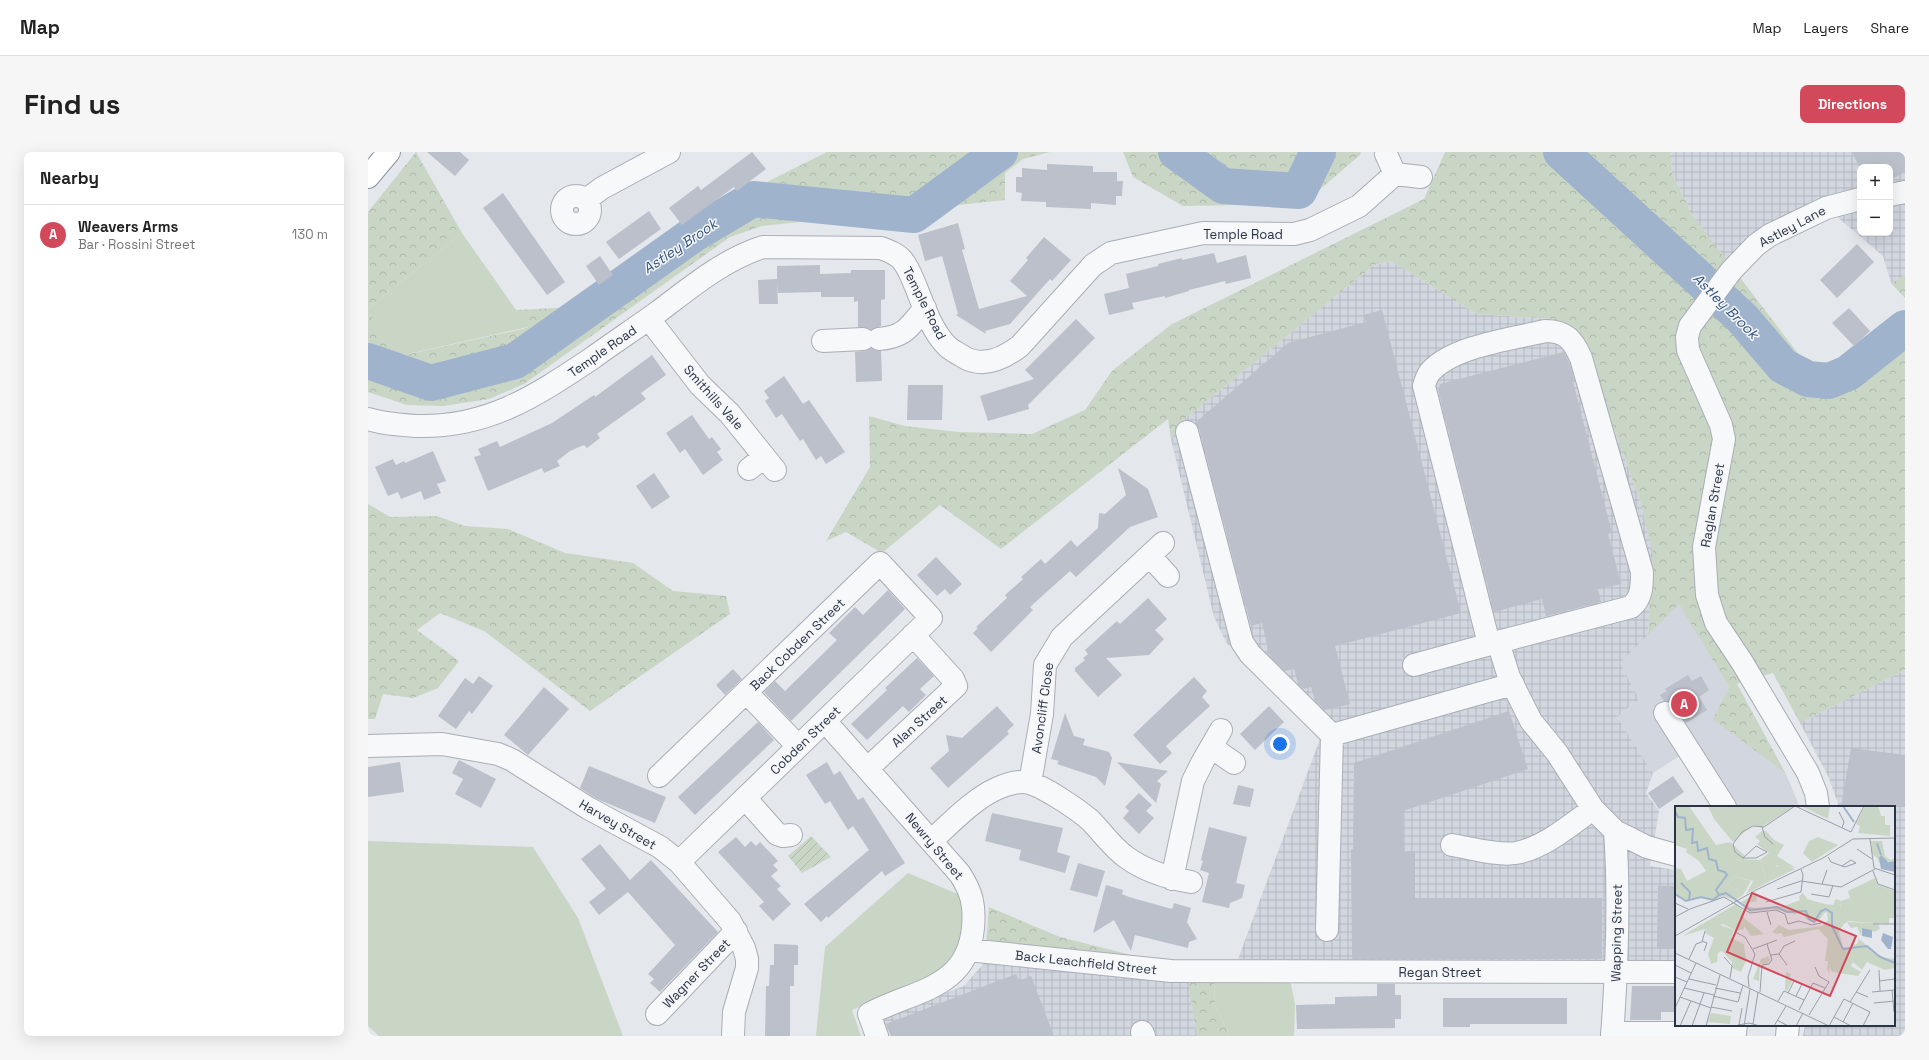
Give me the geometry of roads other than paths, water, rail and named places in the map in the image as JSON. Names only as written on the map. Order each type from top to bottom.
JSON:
[{"type":"highway","points":[[368,177],[389,152]]},
{"type":"street","points":[[586,200],[602,188],[669,152]]},
{"type":"street","points":[[1386,154],[1395,174],[1420,177]]},
{"type":"street","name":"Temple Road","points":[[368,419],[402,426],[430,426],[475,420],[515,407],[555,383],[649,319],[720,266],[748,251],[763,247],[881,248],[892,252],[902,259],[909,270],[936,331],[947,346],[970,362],[982,363],[995,360],[1009,355],[1020,346],[1093,265],[1111,253],[1203,233],[1294,234],[1310,230],[1359,206],[1395,174]]},
{"type":"street","points":[[1893,194],[1905,192]]},
{"type":"street","name":"Astley Lane","points":[[1695,320],[1731,270],[1756,245],[1770,235],[1826,208],[1857,201]]},
{"type":"street","points":[[823,341],[889,338],[903,334],[925,308]]},
{"type":"street","name":"Smithills Vale","points":[[649,319],[700,385],[730,414],[763,465]]},
{"type":"street","name":"Raglan Street","points":[[1695,320],[1687,337],[1688,350],[1721,425],[1724,439],[1704,547],[1707,595],[1716,623],[1742,662],[1808,773],[1816,794],[1818,806]]},
{"type":"street","points":[[1414,665],[1494,643],[1632,607],[1638,601],[1642,587],[1642,572],[1581,358],[1575,345],[1567,336],[1557,331],[1546,331],[1457,353],[1442,362],[1429,373],[1424,386],[1494,643],[1531,721],[1557,753],[1593,810],[1615,831],[1647,846],[1675,855]]},
{"type":"street","points":[[1187,432],[1242,642],[1250,654],[1332,735],[1327,930]]},
{"type":"street","name":"Avoncliff Close","points":[[1030,783],[1042,714],[1045,665],[1051,653],[1062,637],[1157,550],[1168,576]]},
{"type":"street","name":"Back Cobden Street","points":[[659,776],[880,563],[931,618]]},
{"type":"street","name":"Cobden Street","points":[[679,862],[931,618]]},
{"type":"street","name":"Alan Street","points":[[868,768],[956,686],[953,679],[913,635]]},
{"type":"street","points":[[1332,735],[1513,684]]},
{"type":"street","points":[[747,692],[798,746]]},
{"type":"street","points":[[1665,713],[1725,806]]},
{"type":"street","name":"Newry Street","points":[[825,720],[960,874],[972,897],[974,914],[968,950],[958,968],[936,986],[869,1014],[877,1036]]},
{"type":"street","points":[[931,841],[974,804],[997,788],[1013,783],[1030,783],[1056,797],[1090,820],[1124,856],[1149,870],[1182,880],[1193,781],[1216,739],[1234,763]]},
{"type":"street","name":"Harvey Street","points":[[368,746],[442,744],[474,748],[498,754],[512,760],[588,808],[660,848],[679,862],[724,914],[736,931],[747,959],[745,976],[734,1012],[733,1036]]},
{"type":"street","points":[[745,798],[777,834],[783,836],[791,835]]},
{"type":"street","points":[[1452,846],[1516,853],[1533,848],[1558,834],[1593,810]]},
{"type":"street","name":"Wapping Street","points":[[1612,1034],[1616,972],[1617,862],[1615,831]]},
{"type":"street","name":"Wagner Street","points":[[657,1014],[736,931]]},
{"type":"street","name":"Back Leachfield Street","points":[[968,950],[1171,971],[1204,971]]},
{"type":"street","name":"Regan Street","points":[[1204,971],[1675,972]]},
{"type":"street","points":[[1787,1036],[1788,1026]]},
{"type":"street","points":[[1612,1034],[1736,1029]]},
{"type":"waterway","name":"Astley Brook","points":[[368,361],[431,383],[515,361],[694,234],[753,199],[914,215],[1000,152]]},
{"type":"waterway","name":"Astley Brook","points":[[1176,152],[1223,186],[1299,191],[1318,152]]},
{"type":"waterway","name":"Astley Brook","points":[[1561,152],[1742,318],[1783,366],[1808,379],[1829,381],[1848,373],[1905,328]]},
{"type":"place","name":"Weavers Arms","points":[[1684,704]]}]
